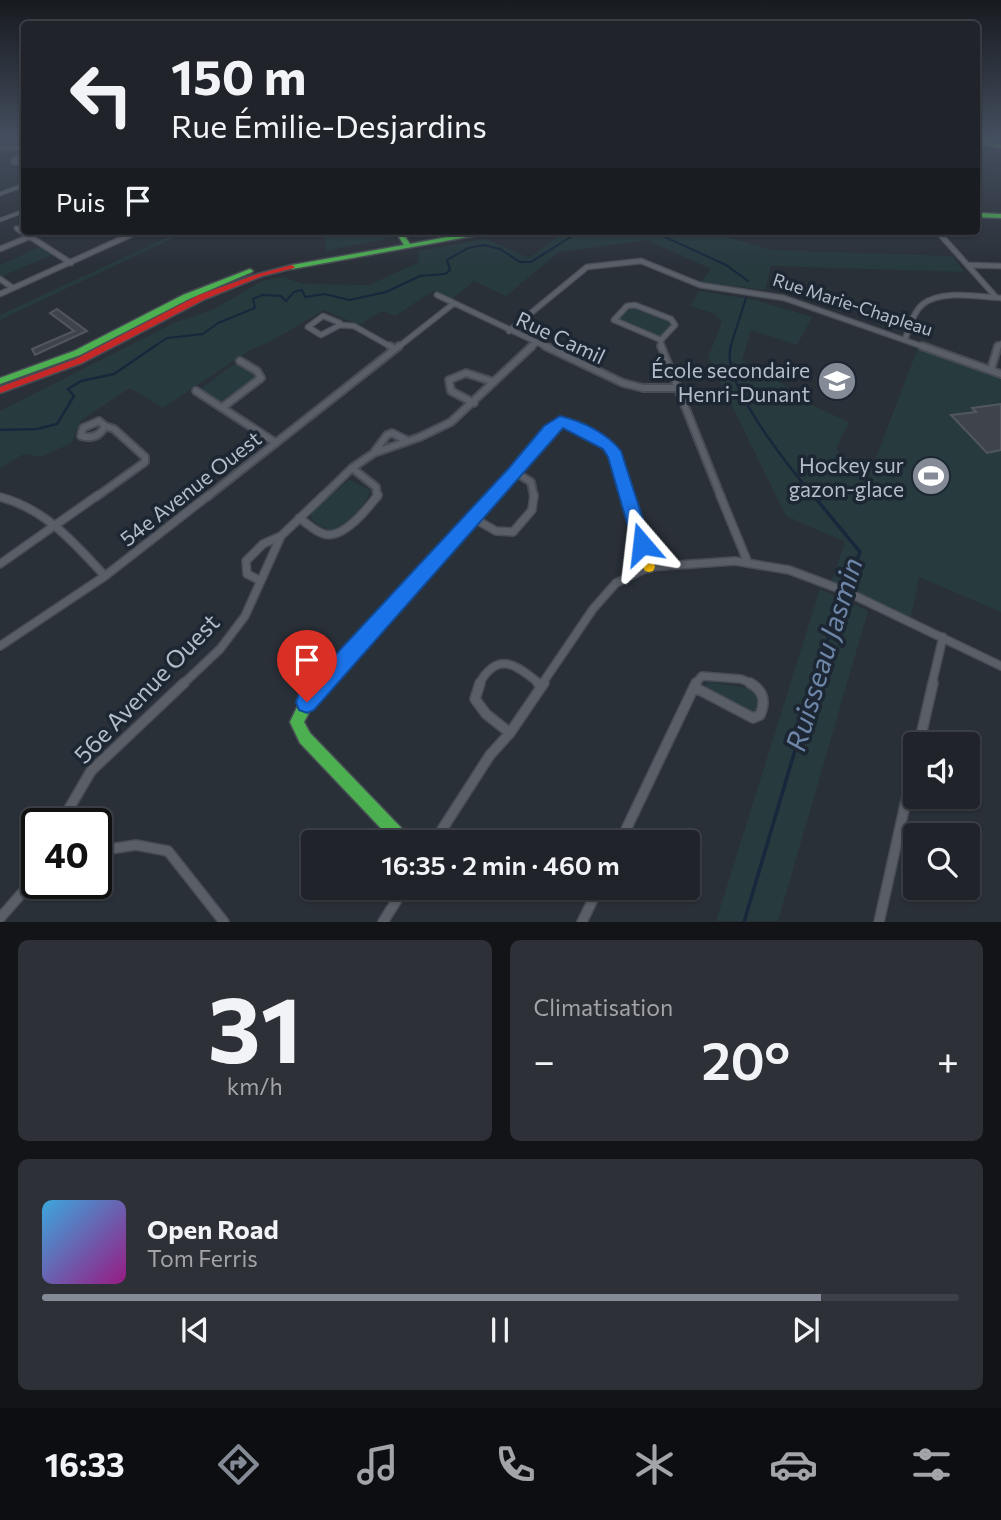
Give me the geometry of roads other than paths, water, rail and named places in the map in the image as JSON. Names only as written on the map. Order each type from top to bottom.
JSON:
[{"type":"main road","points":[[980,215],[1001,216]]},
{"type":"main road","points":[[0,381],[77,353],[224,284],[289,260],[429,235]]},
{"type":"main road","points":[[404,238],[440,235]]},
{"type":"main road","points":[[0,390],[79,361],[148,321]]},
{"type":"main road","points":[[393,830],[305,738],[297,722],[307,702],[515,472],[549,430],[560,422],[572,424],[608,445],[615,455],[649,567]]},
{"type":"street","points":[[0,194],[21,187]]},
{"type":"street","points":[[0,220],[21,212]]},
{"type":"street","points":[[16,228],[21,231]]},
{"type":"street","points":[[26,235],[71,263]]},
{"type":"street","points":[[122,235],[126,237]]},
{"type":"street","points":[[0,294],[130,235]]},
{"type":"street","points":[[941,235],[998,298]]},
{"type":"street","points":[[0,249],[29,237]]},
{"type":"street","name":"Rue Marie-Chapleau","points":[[509,331],[587,267],[641,261],[700,285],[776,295],[1001,374]]},
{"type":"street","points":[[968,265],[1001,266]]},
{"type":"street","points":[[0,279],[13,289]]},
{"type":"street","name":"Rue Camil","points":[[437,295],[509,331],[632,386],[677,388]]},
{"type":"street","points":[[905,339],[921,305],[931,300],[946,297],[998,298]]},
{"type":"street","name":"54e Avenue Ouest","points":[[0,646],[105,576],[453,304]]},
{"type":"street","points":[[661,341],[617,323],[614,317],[630,304],[671,319],[675,325],[661,341],[661,348],[748,563]]},
{"type":"street","points":[[340,325],[321,335],[308,327],[327,316],[340,325],[354,326],[396,349]]},
{"type":"street","name":"56e Avenue Ouest","points":[[69,808],[91,771],[220,649],[245,616],[281,536],[299,518],[352,468],[374,453],[451,422],[536,343]]},
{"type":"street","points":[[991,369],[1001,344]]},
{"type":"street","points":[[223,407],[261,378],[257,371],[240,361]]},
{"type":"street","points":[[474,403],[451,391],[449,380],[464,372],[471,372],[494,382]]},
{"type":"street","points":[[196,391],[276,443]]},
{"type":"street","points":[[0,564],[145,462],[145,457],[114,429],[105,426]]},
{"type":"street","name":"56e Avenue Ouest","points":[[374,453],[387,435],[397,433],[408,441]]},
{"type":"street","points":[[299,518],[325,535],[332,535],[339,533],[372,503],[378,495],[376,487],[352,468]]},
{"type":"street","points":[[473,517],[496,531],[513,532],[531,513],[537,499],[531,482],[515,472]]},
{"type":"street","points":[[0,497],[31,506],[55,525],[105,576]]},
{"type":"street","name":"56e Avenue Ouest","points":[[259,580],[247,574],[246,561],[263,544],[281,536]]},
{"type":"street","points":[[442,830],[490,755],[510,733],[593,609],[616,583],[649,567],[735,561],[789,570],[819,580],[1001,666]]},
{"type":"street","points":[[922,732],[943,637]]},
{"type":"street","points":[[510,733],[486,714],[475,699],[477,686],[491,666],[498,662],[511,663],[541,685]]},
{"type":"street","points":[[626,830],[694,687],[702,676],[747,680],[760,688],[765,703],[760,715],[753,718],[694,687]]},
{"type":"street","points":[[879,922],[904,809]]},
{"type":"street","points":[[112,849],[136,845],[168,851],[224,922]]},
{"type":"street","points":[[0,918],[21,894]]},
{"type":"street","points":[[383,922],[397,900]]},
{"type":"street","points":[[582,922],[592,900]]},
{"type":"waterway","points":[[155,346],[167,338],[203,334],[218,323],[255,308],[253,299],[262,295],[281,296],[286,301],[294,292],[302,290],[305,297],[325,294],[349,300],[386,292],[420,276],[445,274],[450,270],[447,260],[468,248],[484,245],[500,249],[520,262],[531,262],[574,235]]},
{"type":"waterway","name":"Ruisseau Jasmin","points":[[661,235],[726,265],[748,281]]},
{"type":"waterway","name":"Ruisseau Jasmin","points":[[730,348],[746,298]]},
{"type":"waterway","points":[[0,430],[37,429],[57,424],[74,396],[68,389],[81,381],[114,374],[155,346]]},
{"type":"waterway","name":"Ruisseau Jasmin","points":[[731,346],[730,362],[746,402],[774,446],[814,497]]},
{"type":"waterway","name":"Ruisseau Jasmin","points":[[744,922],[831,629],[860,552],[813,495]]},
{"type":"place","name":"École secondaire Henri-Dunant","points":[[837,381]]},
{"type":"place","name":"Hockey sur gazon-glace","points":[[931,476]]}]
